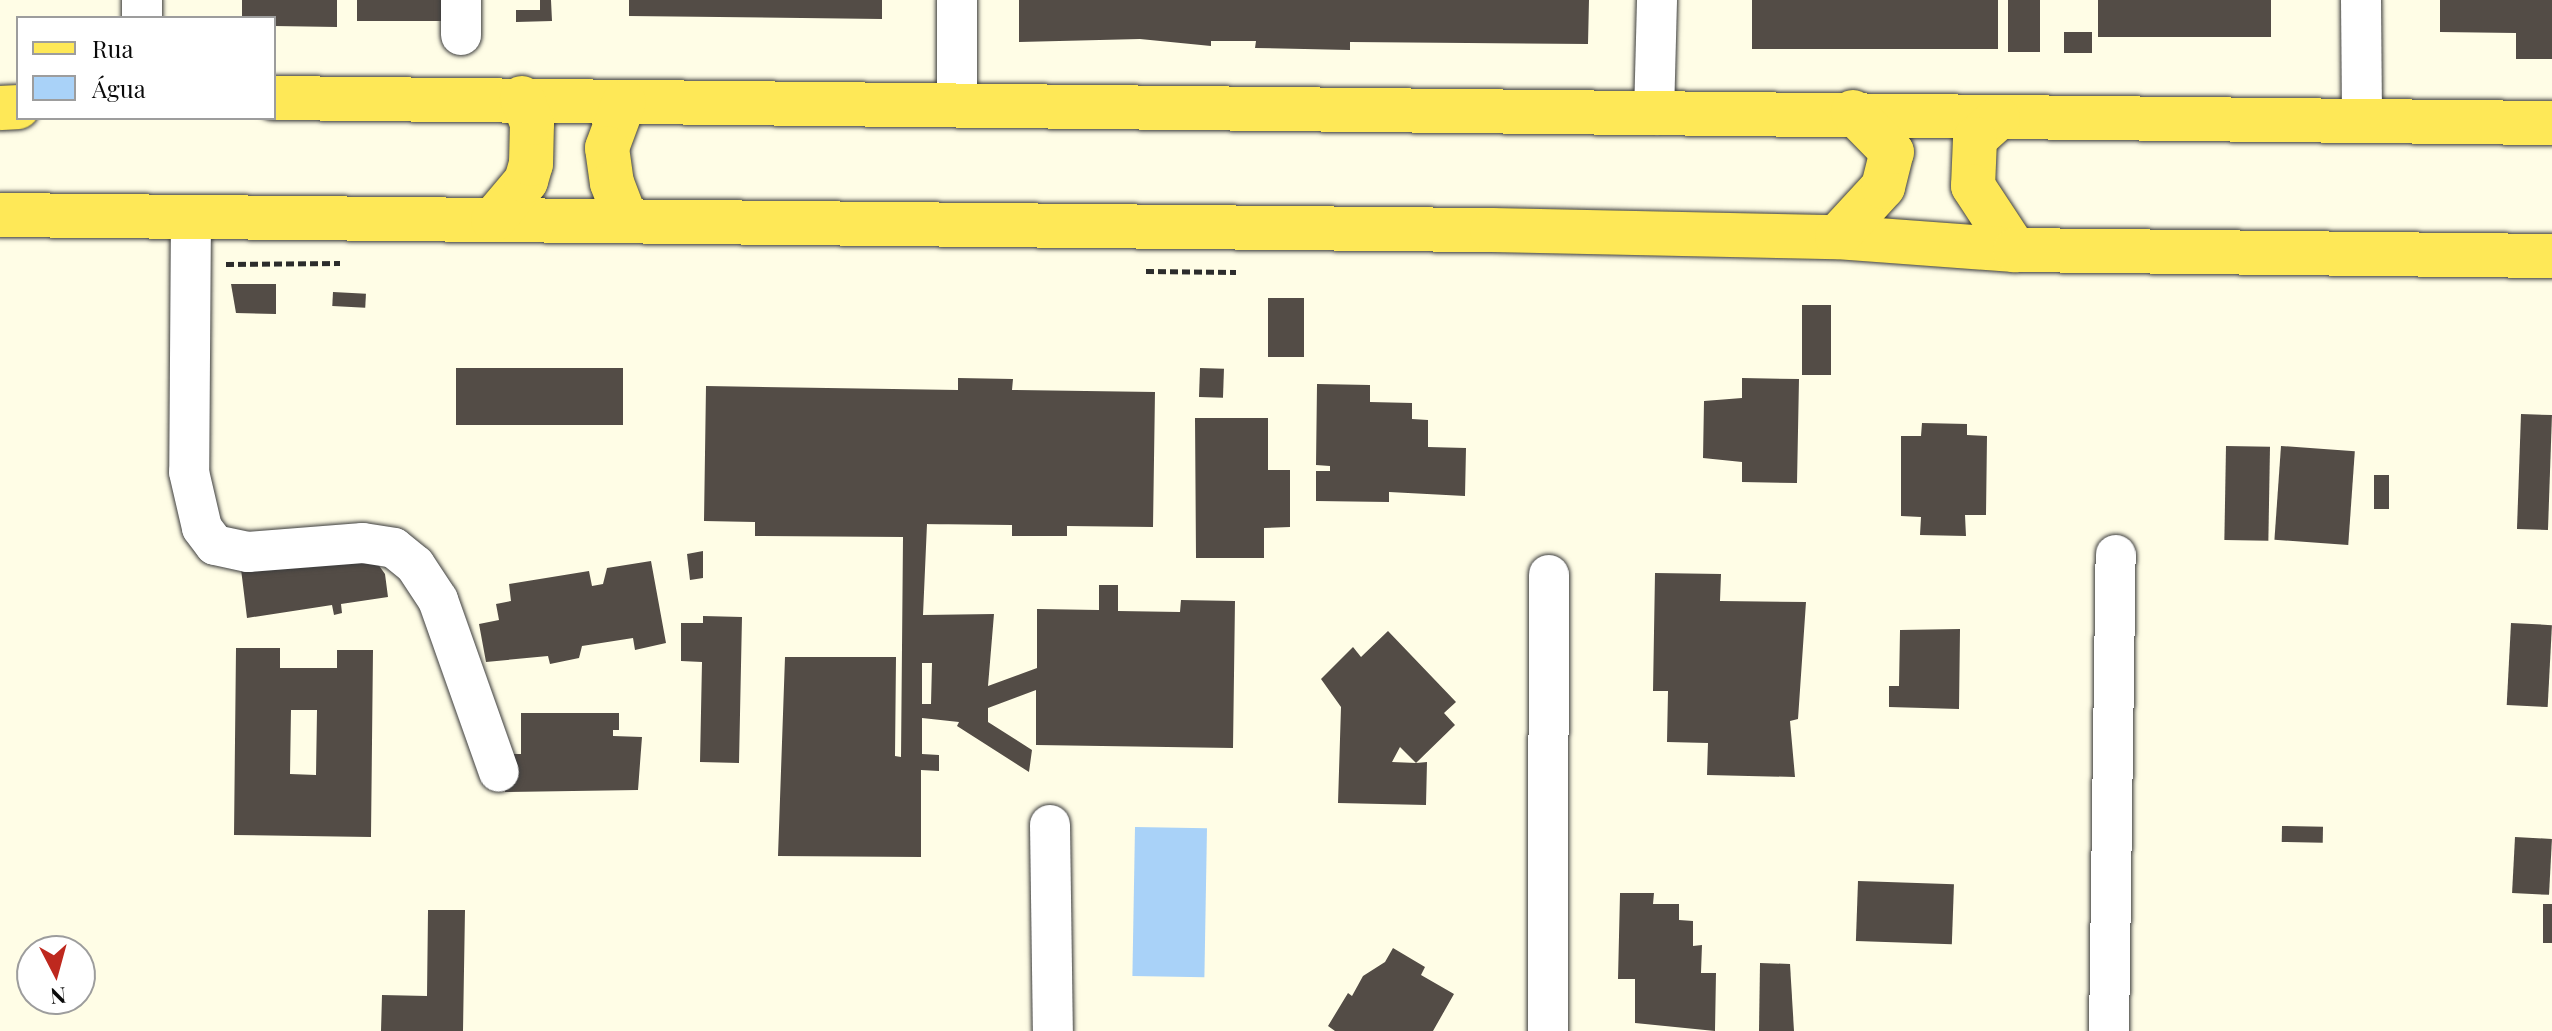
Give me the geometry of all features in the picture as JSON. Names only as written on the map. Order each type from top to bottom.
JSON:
[{"type":"main road","points":[[276,98],[522,98],[624,102],[1654,115],[1853,112],[1998,118],[2362,117],[2552,123]]},
{"type":"main road","points":[[493,220],[526,181],[531,164],[532,123],[522,98]]},
{"type":"main road","points":[[624,102],[607,148],[612,183],[626,220]]},
{"type":"main road","points":[[1837,237],[1883,187],[1892,152],[1853,112]]},
{"type":"main road","points":[[1998,118],[1975,139],[1973,186],[2015,250]]},
{"type":"main road","points":[[0,215],[626,220],[1837,237],[2015,250],[2552,256]]},
{"type":"street","points":[[957,0],[957,107]]},
{"type":"street","points":[[1654,115],[1657,0]]},
{"type":"street","points":[[2361,0],[2362,117]]},
{"type":"street","points":[[191,215],[189,472],[202,528],[215,545],[248,552],[363,543],[394,548],[415,565],[438,600],[499,772]]},
{"type":"street","points":[[2109,1031],[2116,555]]},
{"type":"street","points":[[1548,1031],[1549,575]]},
{"type":"street","points":[[1050,825],[1053,1031]]},
{"type":"water","points":[[1135,827],[1207,828],[1204,977],[1132,976]]},
{"type":"building","points":[[242,0],[337,0],[337,27],[276,26],[276,16],[242,16]]},
{"type":"building","points":[[357,0],[441,0],[441,21],[357,21]]},
{"type":"building","points":[[540,0],[551,0],[552,21],[516,22],[516,10],[540,10]]},
{"type":"building","points":[[629,0],[882,0],[882,19],[629,16]]},
{"type":"building","points":[[1019,0],[1589,0],[1588,44],[1350,42],[1350,50],[1255,48],[1256,41],[1211,41],[1211,46],[1140,39],[1019,42]]},
{"type":"building","points":[[1752,0],[1998,0],[1998,49],[1752,49]]},
{"type":"building","points":[[2008,0],[2040,0],[2040,52],[2008,52]]},
{"type":"building","points":[[2098,0],[2271,0],[2271,37],[2098,37]]},
{"type":"building","points":[[2440,0],[2552,0],[2552,59],[2516,59],[2516,33],[2440,32]]},
{"type":"building","points":[[2064,32],[2092,32],[2092,53],[2064,53]]},
{"type":"building","points":[[231,284],[276,284],[276,314],[236,313]]},
{"type":"building","points":[[333,292],[366,294],[365,308],[332,306]]},
{"type":"building","points":[[1268,298],[1304,298],[1304,357],[1268,357]]},
{"type":"building","points":[[1802,305],[1831,305],[1831,375],[1802,375]]},
{"type":"building","points":[[456,368],[623,368],[623,425],[456,425]]},
{"type":"building","points":[[1200,368],[1224,369],[1223,398],[1199,397]]},
{"type":"building","points":[[958,378],[1013,379],[1012,390],[1155,392],[1153,527],[1067,526],[1067,536],[1012,536],[1012,525],[927,524],[923,615],[994,614],[988,686],[1037,668],[1037,609],[1099,610],[1099,585],[1118,585],[1118,611],[1180,612],[1181,600],[1235,601],[1233,748],[1036,745],[1036,690],[988,708],[988,722],[1032,750],[1029,772],[957,726],[959,722],[922,718],[922,754],[939,755],[939,771],[921,770],[921,857],[778,856],[785,657],[896,657],[895,756],[901,757],[903,537],[755,536],[755,522],[704,521],[706,386],[958,390]],"holes":[[[922,663],[932,663],[931,704],[922,704]]]},
{"type":"building","points":[[1742,378],[1799,379],[1797,483],[1742,482],[1742,462],[1703,458],[1704,401],[1742,398]]},
{"type":"building","points":[[1317,384],[1370,385],[1370,402],[1412,403],[1412,419],[1428,420],[1428,447],[1466,448],[1465,496],[1389,492],[1389,502],[1316,501],[1316,471],[1330,471],[1330,466],[1316,465]]},
{"type":"building","points":[[2521,414],[2552,415],[2548,530],[2517,529]]},
{"type":"building","points":[[1195,418],[1268,418],[1268,470],[1290,470],[1290,527],[1264,528],[1264,558],[1196,558]]},
{"type":"building","points":[[1922,423],[1967,424],[1967,435],[1987,436],[1986,515],[1965,515],[1966,536],[1920,535],[1921,517],[1901,516],[1901,436],[1921,436]]},
{"type":"building","points":[[2226,446],[2270,447],[2268,541],[2224,540]]},
{"type":"building","points":[[2281,446],[2355,451],[2348,545],[2274,540]]},
{"type":"building","points":[[2374,475],[2389,475],[2389,509],[2374,509]]},
{"type":"building","points":[[703,551],[703,578],[690,580],[687,554]]},
{"type":"building","points":[[370,553],[385,574],[388,597],[341,604],[342,613],[334,615],[332,605],[247,618],[241,569]]},
{"type":"building","points":[[651,561],[666,643],[635,650],[633,638],[582,646],[579,658],[550,664],[548,656],[486,662],[479,624],[499,620],[496,604],[511,601],[509,584],[589,571],[592,586],[603,584],[607,568]]},
{"type":"building","points":[[1655,573],[1721,574],[1720,601],[1806,602],[1798,719],[1790,721],[1795,777],[1707,775],[1708,743],[1667,742],[1668,691],[1653,691]]},
{"type":"building","points":[[703,616],[742,617],[739,763],[700,762],[702,662],[681,661],[681,623],[703,623]]},
{"type":"building","points":[[2511,623],[2552,625],[2548,707],[2507,705]]},
{"type":"building","points":[[1960,629],[1959,709],[1889,707],[1889,686],[1899,686],[1900,630]]},
{"type":"building","points":[[1388,631],[1456,702],[1444,713],[1455,725],[1416,763],[1427,762],[1426,805],[1338,803],[1341,707],[1321,679],[1353,647],[1361,657]],"holes":[[[1400,747],[1416,763],[1392,762]]]},
{"type":"building","points":[[236,648],[280,648],[280,668],[337,668],[337,650],[373,650],[371,837],[234,835]],"holes":[[[291,710],[317,710],[316,775],[290,774]]]},
{"type":"building","points":[[521,713],[619,713],[619,730],[613,730],[613,736],[642,737],[638,790],[505,792],[505,754],[521,754]]},
{"type":"building","points":[[2282,826],[2323,827],[2323,843],[2282,842]]},
{"type":"building","points":[[2515,837],[2552,839],[2549,895],[2512,893]]},
{"type":"building","points":[[1858,881],[1954,884],[1952,944],[1856,941]]},
{"type":"building","points":[[1620,893],[1654,893],[1653,904],[1679,904],[1679,920],[1693,921],[1693,946],[1702,945],[1701,973],[1716,973],[1715,1031],[1635,1023],[1635,979],[1618,979]]},
{"type":"building","points":[[2543,904],[2552,904],[2552,943],[2543,943]]},
{"type":"building","points":[[428,910],[465,910],[463,1031],[381,1031],[382,995],[427,996]]},
{"type":"building","points":[[1393,948],[1425,967],[1421,975],[1454,994],[1433,1031],[1335,1031],[1328,1026],[1348,993],[1352,996],[1363,976],[1385,962]]},
{"type":"building","points":[[1760,963],[1790,964],[1794,1031],[1759,1031]]}]
